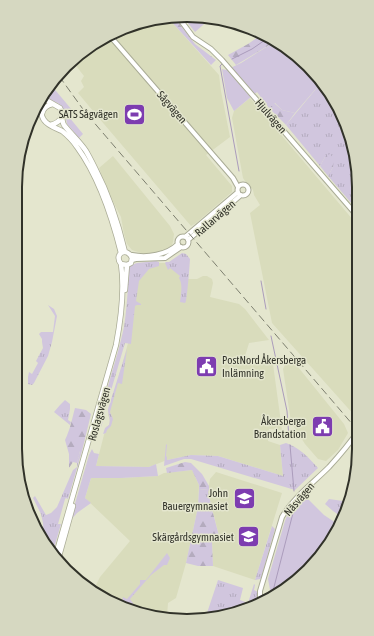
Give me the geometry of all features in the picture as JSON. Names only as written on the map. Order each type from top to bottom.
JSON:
[{"type":"main road","points":[[47,100],[61,110],[64,125],[87,152],[102,181],[115,214],[123,252],[119,258],[119,261],[121,264],[127,265],[132,258],[130,253],[123,252]]},
{"type":"main road","points":[[42,116],[44,108],[53,104]]},
{"type":"main road","points":[[41,110],[45,122],[69,138],[87,162],[107,205],[123,252]]},
{"type":"main road","points":[[50,125],[60,121],[62,117]]},
{"type":"main road","name":"Roslagsvägen","points":[[57,550],[116,345],[122,304],[121,264]]},
{"type":"main road","name":"Roslagsvägen","points":[[60,554],[115,357],[123,316],[127,265]]},
{"type":"street","name":"Hjulvägen","points":[[182,22],[194,37],[212,49],[222,60],[352,210]]},
{"type":"street","name":"Sågvägen","points":[[113,40],[234,179],[240,190]]},
{"type":"street","name":"Rallarvägen","points":[[187,238],[240,190]]},
{"type":"street","points":[[180,237],[187,238],[188,243],[186,246],[180,245],[178,240],[180,237]]},
{"type":"street","points":[[132,258],[165,258],[180,245]]},
{"type":"street","name":"Näsvägen","points":[[260,597],[260,591],[282,517],[303,491],[340,455],[352,439]]},
{"type":"shaded area","points":[[172,22],[219,75],[230,137],[206,155],[232,186],[232,192],[191,226],[78,93],[84,87],[81,81],[84,76],[76,65],[95,50],[114,39],[134,31]]},
{"type":"shaded area","points":[[250,98],[352,219],[352,413],[272,323],[250,213],[260,205],[254,195],[253,190],[243,178],[232,118],[234,111]]},
{"type":"shaded area","points":[[113,156],[170,226],[174,234],[171,247],[164,251],[144,254],[132,250],[127,244],[121,217],[106,188],[99,168]]},
{"type":"shaded area","points":[[171,263],[188,279],[197,279],[207,276],[212,279],[213,283],[210,297],[239,304],[245,309],[269,340],[249,343],[245,356],[273,364],[282,430],[269,429],[268,441],[280,445],[283,476],[218,456],[191,455],[167,460],[149,467],[96,466],[106,427],[109,425],[110,420],[108,415],[130,336],[140,265]]},
{"type":"shaded area","points":[[294,362],[344,424],[348,433],[338,450],[326,461],[318,459],[305,444],[291,422],[283,369],[288,363]]},
{"type":"shaded area","points":[[192,470],[199,485],[198,507],[186,563],[176,598],[168,603],[167,613],[134,605],[114,597],[96,587],[100,577],[130,541],[85,498],[91,478],[158,476],[164,473]]},
{"type":"shaded area","points":[[216,472],[282,493],[255,580],[213,566],[212,542],[219,536],[208,492],[210,479]]},
{"type":"green space","points":[[172,22],[178,22],[195,44],[216,60],[211,65]]},
{"type":"green space","points":[[187,22],[206,23],[195,32]]},
{"type":"green space","points":[[257,38],[270,44],[236,65],[228,55]]},
{"type":"green space","points":[[271,44],[304,70],[318,87],[295,113],[282,110],[275,103],[269,108],[257,92],[234,111],[227,98],[222,69],[226,70],[241,63]]},
{"type":"green space","points":[[318,87],[335,114],[346,144],[351,165],[352,204],[328,176],[333,167],[325,157],[320,166],[286,125]]},
{"type":"green space","points":[[54,89],[72,110],[69,117],[83,134],[79,138],[67,124],[65,111],[58,103],[47,99]]},
{"type":"green space","points":[[274,103],[282,110],[295,113],[286,125],[269,108]]},
{"type":"green space","points":[[330,154],[334,159],[333,167],[328,176],[320,166],[325,157]]},
{"type":"green space","points":[[182,253],[186,254],[190,259],[185,303],[180,302],[180,276],[170,268],[168,270],[165,263]]},
{"type":"green space","points":[[159,262],[159,266],[149,269],[139,281],[136,301],[141,305],[135,306],[131,344],[125,343],[101,427],[99,426],[101,413],[124,327],[129,266],[137,263]]},
{"type":"green space","points":[[48,305],[54,309],[57,316],[52,342],[42,342],[39,334],[41,332],[53,332],[55,316]]},
{"type":"green space","points":[[42,342],[52,342],[48,356],[34,383],[32,385],[28,384],[29,372],[32,374],[38,363],[36,361],[43,348]]},
{"type":"green space","points":[[127,349],[122,384],[118,383],[110,412],[113,419],[111,426],[106,433],[103,434],[105,428],[109,425],[110,421],[108,409]]},
{"type":"green space","points":[[65,400],[70,404],[68,420],[71,422],[70,425],[54,412]]},
{"type":"green space","points":[[75,408],[86,410],[91,414],[82,451],[80,451],[77,463],[73,462],[69,468],[69,454],[65,440]]},
{"type":"green space","points":[[286,443],[300,450],[318,468],[295,490],[191,459],[184,459],[164,466],[166,444],[167,460],[191,455],[218,456],[283,476],[280,445]]},
{"type":"green space","points":[[92,449],[94,453],[99,454],[96,466],[149,467],[156,464],[158,476],[91,478],[85,498],[91,503],[77,513],[70,521],[89,455]]},
{"type":"green space","points":[[80,451],[82,451],[68,499],[65,499],[58,524],[61,524],[54,547],[43,531],[41,514],[33,498],[35,496],[46,515],[51,513],[57,507],[73,470],[77,467]]},
{"type":"green space","points":[[185,462],[191,463],[202,474],[209,486],[209,490],[199,489],[199,485],[192,470],[167,473],[166,468]]},
{"type":"green space","points":[[199,489],[209,490],[208,492],[213,513],[198,507]]},
{"type":"green space","points":[[302,498],[307,498],[324,515],[335,522],[324,541],[304,566],[270,592],[268,579],[289,511]]},
{"type":"green space","points":[[329,499],[343,501],[338,514],[325,504]]},
{"type":"green space","points":[[198,507],[213,513],[219,536],[212,542],[213,566],[198,566],[186,563]]},
{"type":"green space","points":[[272,526],[275,529],[261,578],[255,580]]},
{"type":"green space","points":[[167,553],[170,558],[167,565],[164,565],[151,575],[130,599],[134,605],[122,600],[123,597],[127,599],[140,584],[140,580],[146,580]]},
{"type":"green space","points":[[218,580],[243,588],[240,600],[246,602],[207,613]]},
{"type":"green space","points":[[254,584],[254,590],[258,592],[256,599],[248,602]]},
{"type":"waterway","points":[[232,59],[252,49],[264,41]]},
{"type":"waterway","points":[[222,64],[220,66],[239,171]]},
{"type":"waterway","points":[[261,281],[266,309]]},
{"type":"waterway","points":[[271,336],[287,411],[289,438]]},
{"type":"waterway","points":[[290,445],[294,491]]},
{"type":"waterway","points":[[273,590],[294,505]]},
{"type":"railway","points":[[62,80],[85,112],[352,424]]},
{"type":"place","name":"SATS Sågvägen","points":[[134,114]]},
{"type":"place","name":"PostNord Åkersberga Inlämning","points":[[206,366]]},
{"type":"place","name":"Åkersberga Brandstation","points":[[322,427]]},
{"type":"place","name":"John Bauergymnasiet","points":[[244,499]]},
{"type":"place","name":"Skärgårdsgymnasiet","points":[[249,537]]}]
